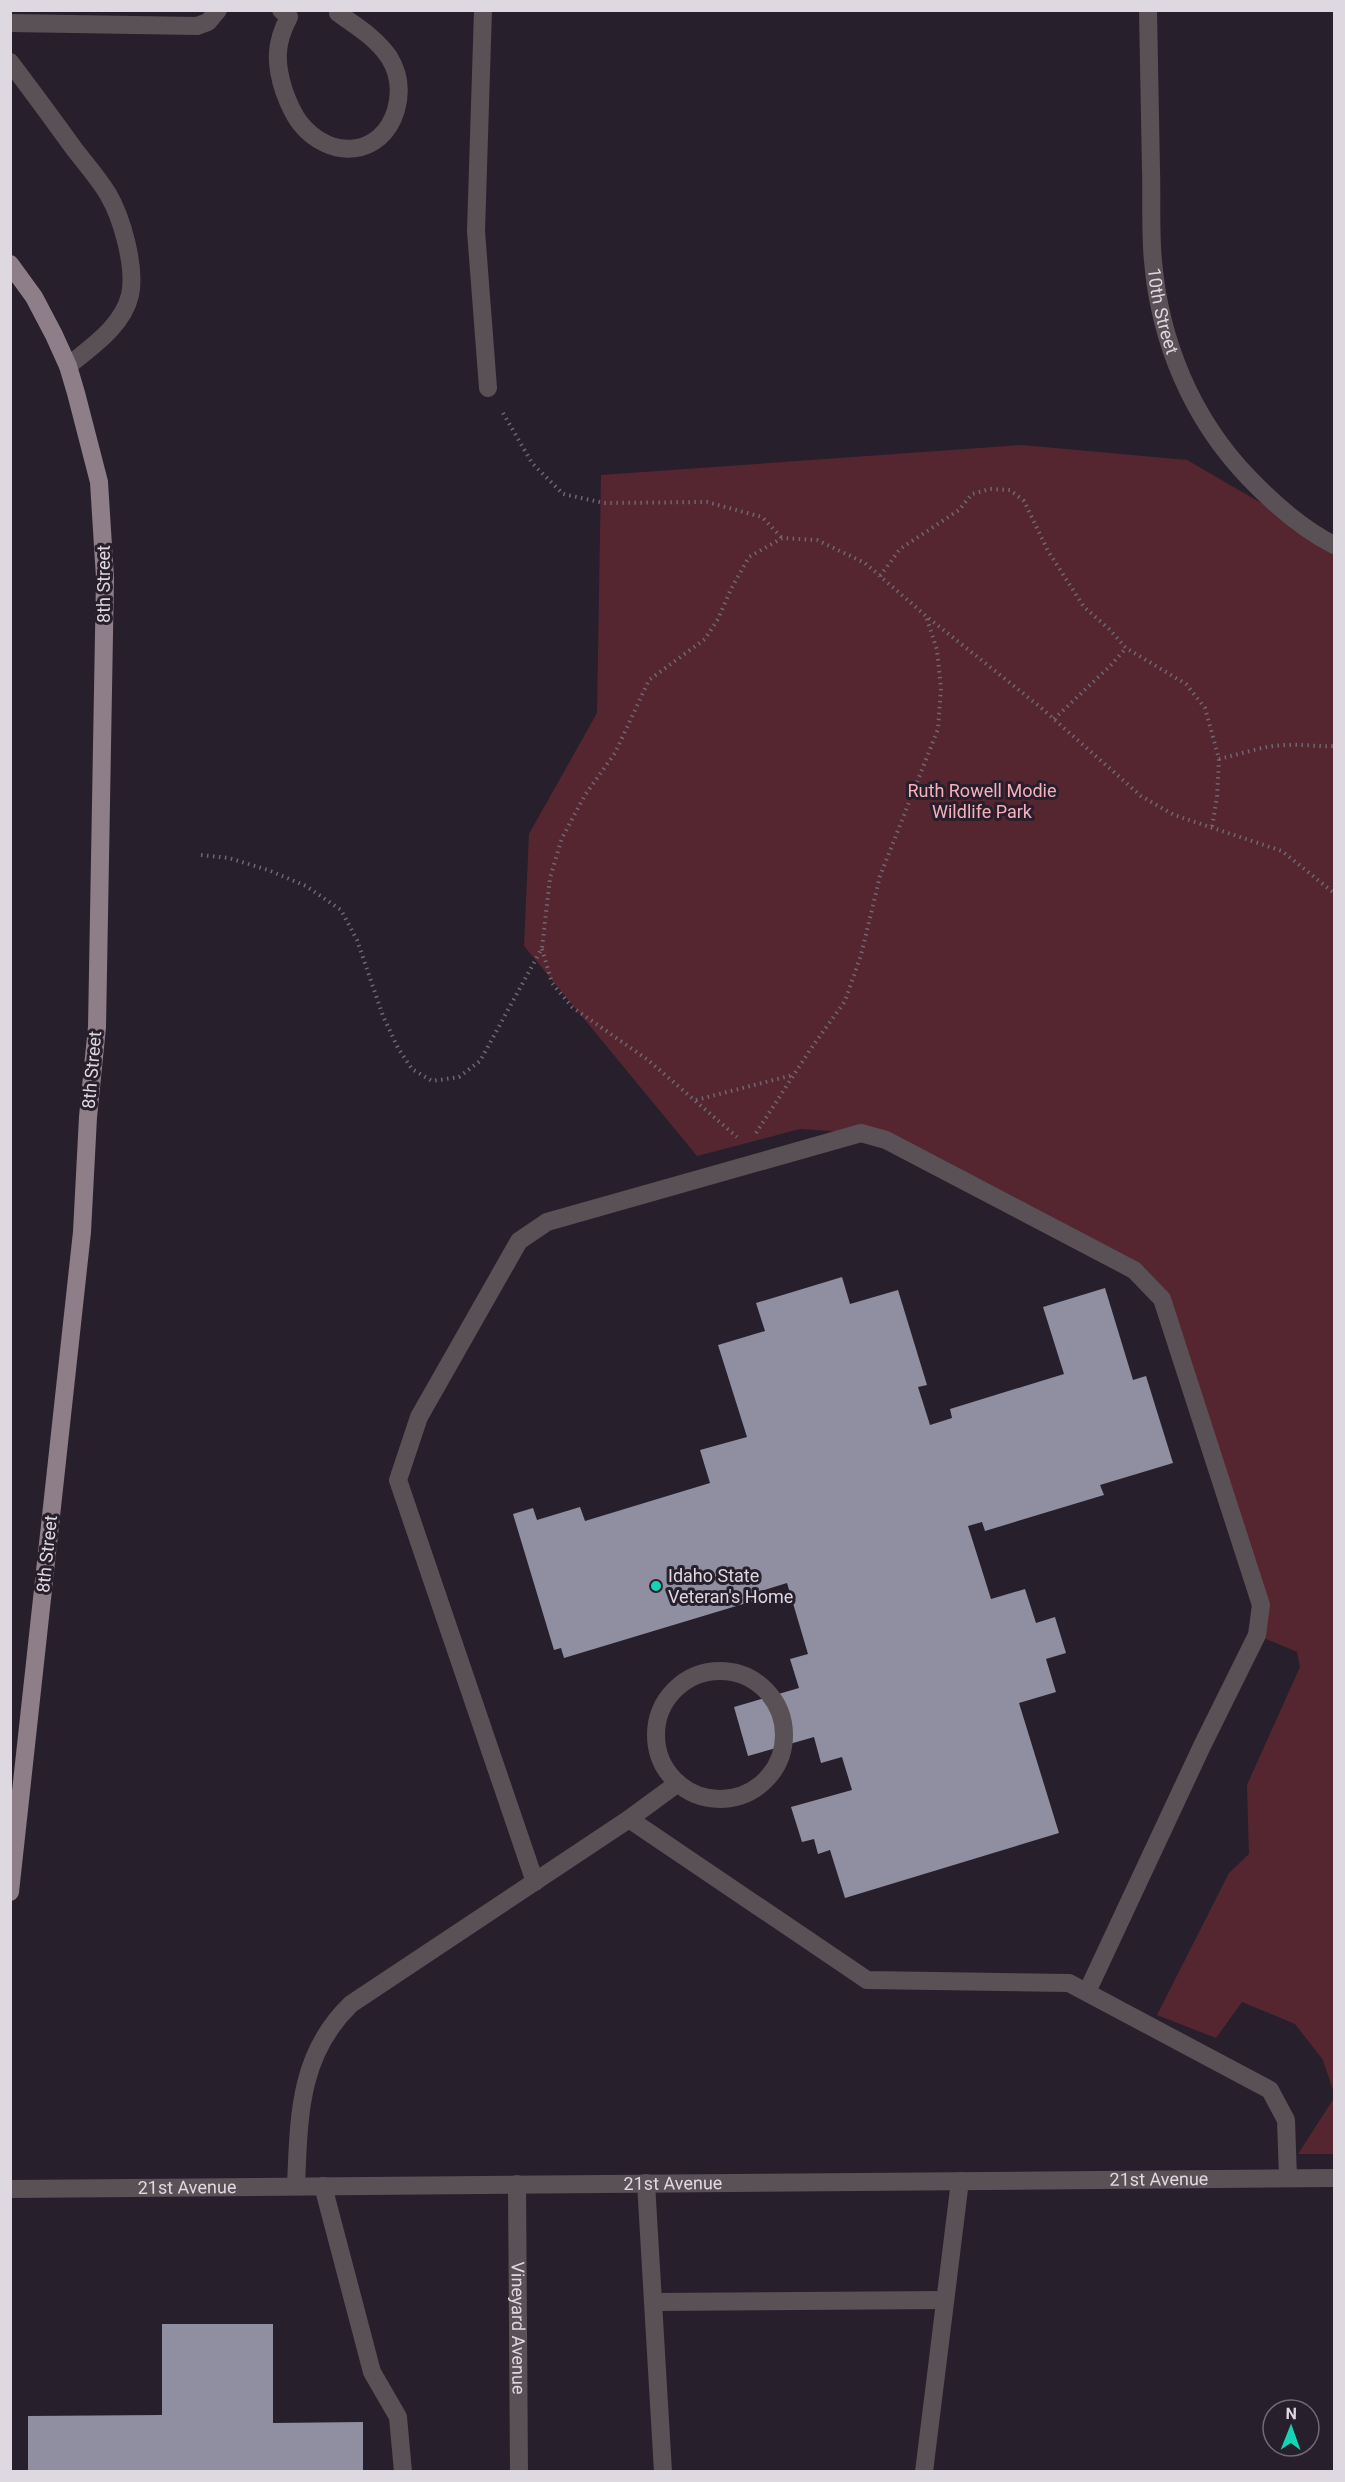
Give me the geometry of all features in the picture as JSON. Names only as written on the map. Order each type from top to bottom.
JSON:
[{"type":"main road","name":"8th Street","points":[[10,264],[41,311],[68,366],[99,482],[104,537],[97,1027],[88,1117],[82,1232],[10,1892]]},
{"type":"street","points":[[10,23],[197,26],[208,22],[218,10]]},
{"type":"street","points":[[483,10],[476,231],[488,388]]},
{"type":"street","name":"10th Street","points":[[1149,10],[1153,261],[1163,321],[1171,351],[1196,407],[1229,458],[1272,502],[1321,538],[1335,545]]},
{"type":"street","points":[[292,13],[281,31],[276,49],[280,77],[288,103],[301,124],[317,138],[333,147],[363,148],[377,141],[387,130],[399,101],[399,85],[393,65],[379,45],[366,32],[335,11]]},
{"type":"street","points":[[10,62],[108,195],[121,223],[127,251],[131,275],[130,296],[122,314],[102,339],[68,366]]},
{"type":"street","points":[[535,1882],[398,1480],[419,1417],[519,1241],[547,1222],[749,1155],[861,1133],[886,1140],[1134,1269],[1162,1299],[1261,1605],[1257,1635],[1202,1746],[1087,1992]]},
{"type":"street","points":[[722,1672],[738,1674],[764,1689],[775,1702],[782,1717],[784,1733],[780,1757],[768,1778],[755,1789],[740,1796],[724,1799],[707,1798],[678,1783],[660,1758],[657,1742],[661,1712],[679,1687],[692,1678],[706,1673],[722,1672]]},
{"type":"street","points":[[296,2186],[299,2113],[303,2088],[322,2041],[338,2017],[351,2004],[629,1819],[678,1783]]},
{"type":"street","points":[[629,1819],[867,1980],[1069,1983],[1270,2090],[1286,2120],[1288,2178]]},
{"type":"street","name":"21st Avenue","points":[[10,2189],[1335,2178]]},
{"type":"street","points":[[924,2472],[960,2181]]},
{"type":"street","points":[[646,2183],[663,2472]]},
{"type":"street","name":"Vineyard Avenue","points":[[517,2184],[519,2472]]},
{"type":"street","points":[[323,2186],[372,2372],[398,2417],[403,2472]]},
{"type":"street","points":[[653,2302],[945,2300]]},
{"type":"path","points":[[488,388],[532,463],[563,494],[604,502],[706,502],[762,518],[782,538]]},
{"type":"path","points":[[879,576],[900,549],[959,510],[972,494],[990,489],[1010,490],[1024,501],[1048,551],[1084,607],[1126,648],[1186,684],[1205,708],[1219,759],[1217,797],[1212,827]]},
{"type":"path","points":[[201,855],[229,858],[306,885],[341,910],[357,940],[383,1016],[398,1048],[412,1069],[432,1080],[459,1077],[480,1061],[542,948],[550,878],[562,838],[585,795],[615,753],[649,680],[705,639],[750,557],[782,538],[817,540],[866,564],[926,616],[1054,719],[1142,796],[1174,815],[1282,851],[1335,893]]},
{"type":"path","points":[[542,948],[552,983],[572,1007],[648,1060],[695,1100],[749,1155],[794,1075],[844,1001],[861,955],[879,876],[938,729],[941,688],[937,650],[926,616]]},
{"type":"path","points":[[1054,719],[1126,648]]},
{"type":"path","points":[[1219,759],[1287,744],[1335,746]]},
{"type":"path","points":[[695,1100],[794,1075]]},
{"type":"green space","name":"Ruth Rowell Modie Wildlife Park","points":[[1022,445],[1187,460],[1334,545],[1334,2093],[1323,2060],[1295,2024],[1242,2002],[1216,2038],[1157,2015],[1229,1873],[1249,1854],[1247,1785],[1300,1667],[1297,1652],[1257,1635],[1261,1605],[1162,1299],[1134,1269],[861,1133],[800,1129],[697,1156],[524,946],[529,834],[597,713],[601,475]]},
{"type":"green space","points":[[1334,2098],[1334,2154],[1298,2154]]},
{"type":"building","name":"Idaho State Veteran's Home","points":[[842,1277],[850,1304],[898,1290],[927,1385],[918,1387],[930,1425],[952,1418],[950,1409],[1064,1374],[1043,1307],[1105,1288],[1133,1380],[1146,1376],[1173,1463],[1100,1485],[1104,1495],[985,1531],[982,1522],[968,1526],[991,1599],[1025,1589],[1036,1623],[1055,1617],[1066,1653],[1046,1659],[1056,1692],[1019,1703],[1059,1833],[845,1898],[830,1850],[818,1854],[814,1839],[802,1842],[791,1807],[852,1790],[842,1757],[821,1763],[814,1737],[748,1756],[734,1707],[799,1688],[790,1659],[808,1654],[787,1583],[751,1594],[753,1601],[564,1658],[561,1648],[554,1650],[513,1514],[533,1508],[537,1520],[580,1507],[585,1521],[710,1483],[700,1450],[747,1437],[718,1345],[765,1331],[756,1303]]},
{"type":"building","points":[[162,2324],[273,2324],[273,2423],[363,2422],[363,2472],[28,2472],[28,2416],[162,2415]]},
{"type":"place","name":"Idaho State Veteran's Home","points":[[656,1586]]}]
